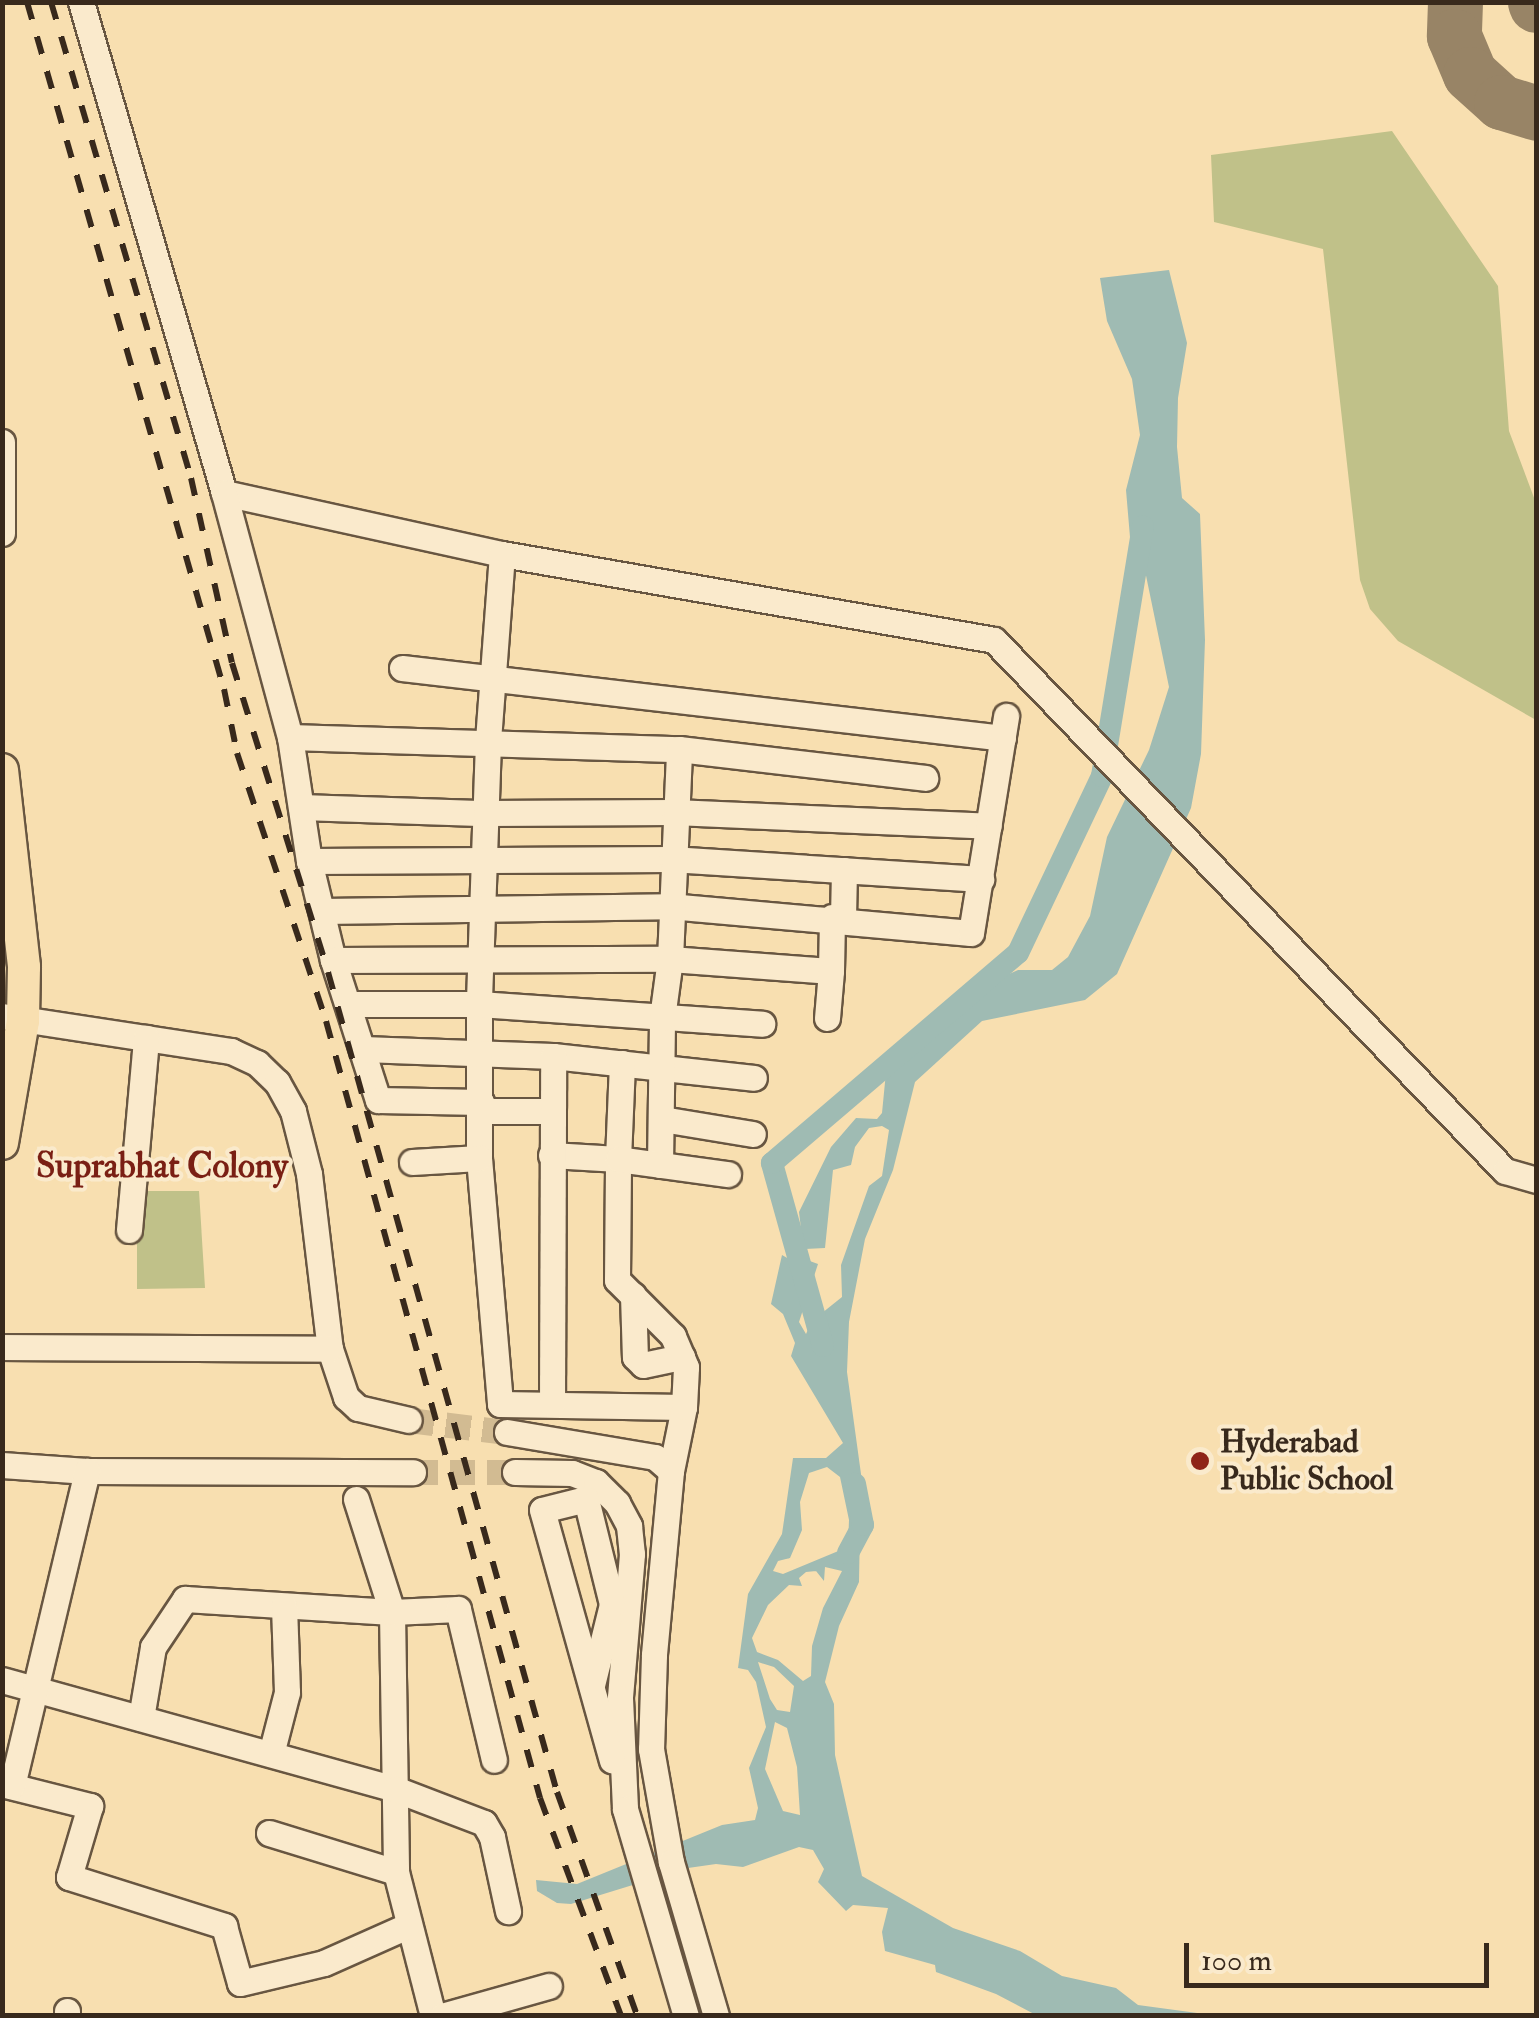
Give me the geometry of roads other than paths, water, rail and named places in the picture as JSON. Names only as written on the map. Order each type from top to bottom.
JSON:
[{"type":"main road","points":[[2,770],[24,967],[9,1023]]},
{"type":"main road","points":[[2,927],[9,1023],[2,1143]]},
{"type":"street","points":[[82,2],[290,737],[309,861],[333,960],[378,1100],[481,1102]]},
{"type":"street","points":[[2,442],[2,532]]},
{"type":"street","points":[[224,493],[502,554],[994,640],[1505,1171],[1536,1180]]},
{"type":"street","points":[[502,554],[488,742],[478,1158],[500,1404],[684,1407]]},
{"type":"street","points":[[322,911],[669,906],[838,918],[971,933],[1004,727],[402,668]]},
{"type":"street","points":[[290,737],[679,749],[925,778]]},
{"type":"street","points":[[660,1165],[662,1018],[670,959],[671,859],[679,749]]},
{"type":"street","points":[[301,807],[486,813],[674,812],[989,826]]},
{"type":"street","points":[[309,861],[671,859],[981,879]]},
{"type":"street","points":[[828,1018],[844,870]]},
{"type":"street","points":[[333,960],[670,959],[831,972]]},
{"type":"street","points":[[348,1004],[479,1004],[762,1024]]},
{"type":"street","points":[[552,1404],[551,1112],[562,1010]]},
{"type":"street","points":[[9,1023],[231,1052],[257,1063],[277,1082],[293,1110],[309,1174],[330,1349],[346,1397],[358,1408],[410,1420]]},
{"type":"street","points":[[129,1230],[146,1038]]},
{"type":"street","points":[[363,1050],[556,1056],[754,1078]]},
{"type":"street","points":[[622,1063],[617,1280],[673,1336],[686,1367],[684,1407],[671,1471],[654,1654],[652,1749],[671,1862],[716,2016]]},
{"type":"street","points":[[481,1102],[483,1111],[551,1112]]},
{"type":"street","points":[[662,1120],[753,1134]]},
{"type":"street","points":[[551,1155],[618,1159],[728,1174]]},
{"type":"street","points":[[412,1162],[478,1158]]},
{"type":"street","points":[[632,1295],[636,1356],[643,1364],[682,1357]]},
{"type":"street","points":[[2,1347],[330,1349]]},
{"type":"street","points":[[508,1432],[655,1457],[671,1471]]},
{"type":"street","points":[[2,1465],[87,1471],[413,1472]]},
{"type":"street","points":[[87,1471],[8,1785],[90,1806],[69,1877],[224,1926],[240,1983],[324,1963],[407,1926]]},
{"type":"street","points":[[514,1472],[572,1473],[596,1482],[618,1503],[628,1526],[632,1554],[620,1698],[626,1815]]},
{"type":"street","points":[[356,1499],[392,1612],[396,1872],[428,2014],[550,1986]]},
{"type":"street","points":[[592,1685],[612,1604],[586,1499],[542,1510],[640,1868],[686,2016]]},
{"type":"street","points":[[554,1565],[598,1556]]},
{"type":"street","points":[[140,1718],[154,1646],[184,1599],[392,1612],[458,1609],[494,1760]]},
{"type":"street","points":[[271,1754],[287,1692],[284,1606]]},
{"type":"street","points":[[2,1680],[395,1789],[489,1828],[508,1911]]},
{"type":"street","points":[[270,1832],[396,1872]]},
{"type":"water","points":[[1169,270],[1187,343],[1178,398],[1177,447],[1182,498],[1200,514],[1205,640],[1201,754],[1191,808],[1117,974],[1085,1000],[982,1021],[915,1082],[893,1170],[865,1239],[849,1322],[847,1372],[861,1474],[859,1582],[839,1626],[825,1682],[834,1704],[835,1755],[862,1876],[953,1928],[1020,1951],[1062,1976],[1116,1988],[1138,2005],[1212,2015],[1036,2015],[996,1994],[936,1972],[935,1965],[885,1951],[882,1932],[888,1908],[853,1905],[846,1911],[818,1882],[824,1869],[813,1850],[799,1847],[743,1867],[716,1864],[688,1868],[571,1904],[557,1903],[537,1891],[536,1880],[577,1884],[722,1825],[755,1820],[758,1808],[749,1768],[766,1727],[756,1682],[748,1670],[738,1668],[748,1594],[782,1534],[793,1458],[826,1458],[843,1443],[791,1356],[795,1343],[783,1314],[771,1304],[782,1255],[789,1259],[795,1252],[790,1241],[802,1237],[799,1212],[831,1147],[856,1118],[877,1119],[882,1113],[886,1072],[996,980],[1018,970],[1052,970],[1068,957],[1090,916],[1107,837],[1149,750],[1169,687],[1143,561],[1131,549],[1126,490],[1140,435],[1132,379],[1107,321],[1100,278]],"holes":[[[882,1126],[889,1130],[882,1176],[869,1186],[841,1265],[842,1297],[812,1321],[806,1334],[799,1322],[818,1264],[807,1260],[805,1249],[825,1248],[833,1170],[851,1165],[855,1147],[869,1128]],[[827,1467],[840,1477],[849,1520],[848,1547],[783,1574],[773,1571],[778,1561],[790,1558],[802,1530],[800,1502],[809,1473]],[[825,1567],[842,1571],[823,1608],[812,1646],[811,1676],[803,1681],[778,1660],[757,1652],[752,1638],[768,1605],[789,1585],[802,1586],[799,1578],[806,1572],[816,1571],[824,1581]],[[758,1662],[774,1667],[794,1686],[790,1712],[777,1710],[770,1699]],[[775,1722],[787,1728],[797,1767],[800,1815],[783,1811],[765,1769]]]},
{"type":"waterway","points":[[823,1346],[772,1163],[1018,953],[1102,776],[1143,526]]},
{"type":"waterway","points":[[848,1553],[863,1525],[855,1484]]},
{"type":"tunnel","points":[[409,1420],[507,1432]]},
{"type":"tunnel","points":[[413,1472],[515,1472]]},
{"type":"railway","points":[[27,2],[224,689],[237,753],[326,1021],[540,1798],[621,2016]]},
{"type":"railway","points":[[51,2],[191,478],[232,663],[328,972],[557,1792],[637,2016]]},
{"type":"place","name":"Hyderabad Public School","points":[[1200,1461]]},
{"type":"district","name":"Suprabhat Colony","points":[[162,1166]]}]
